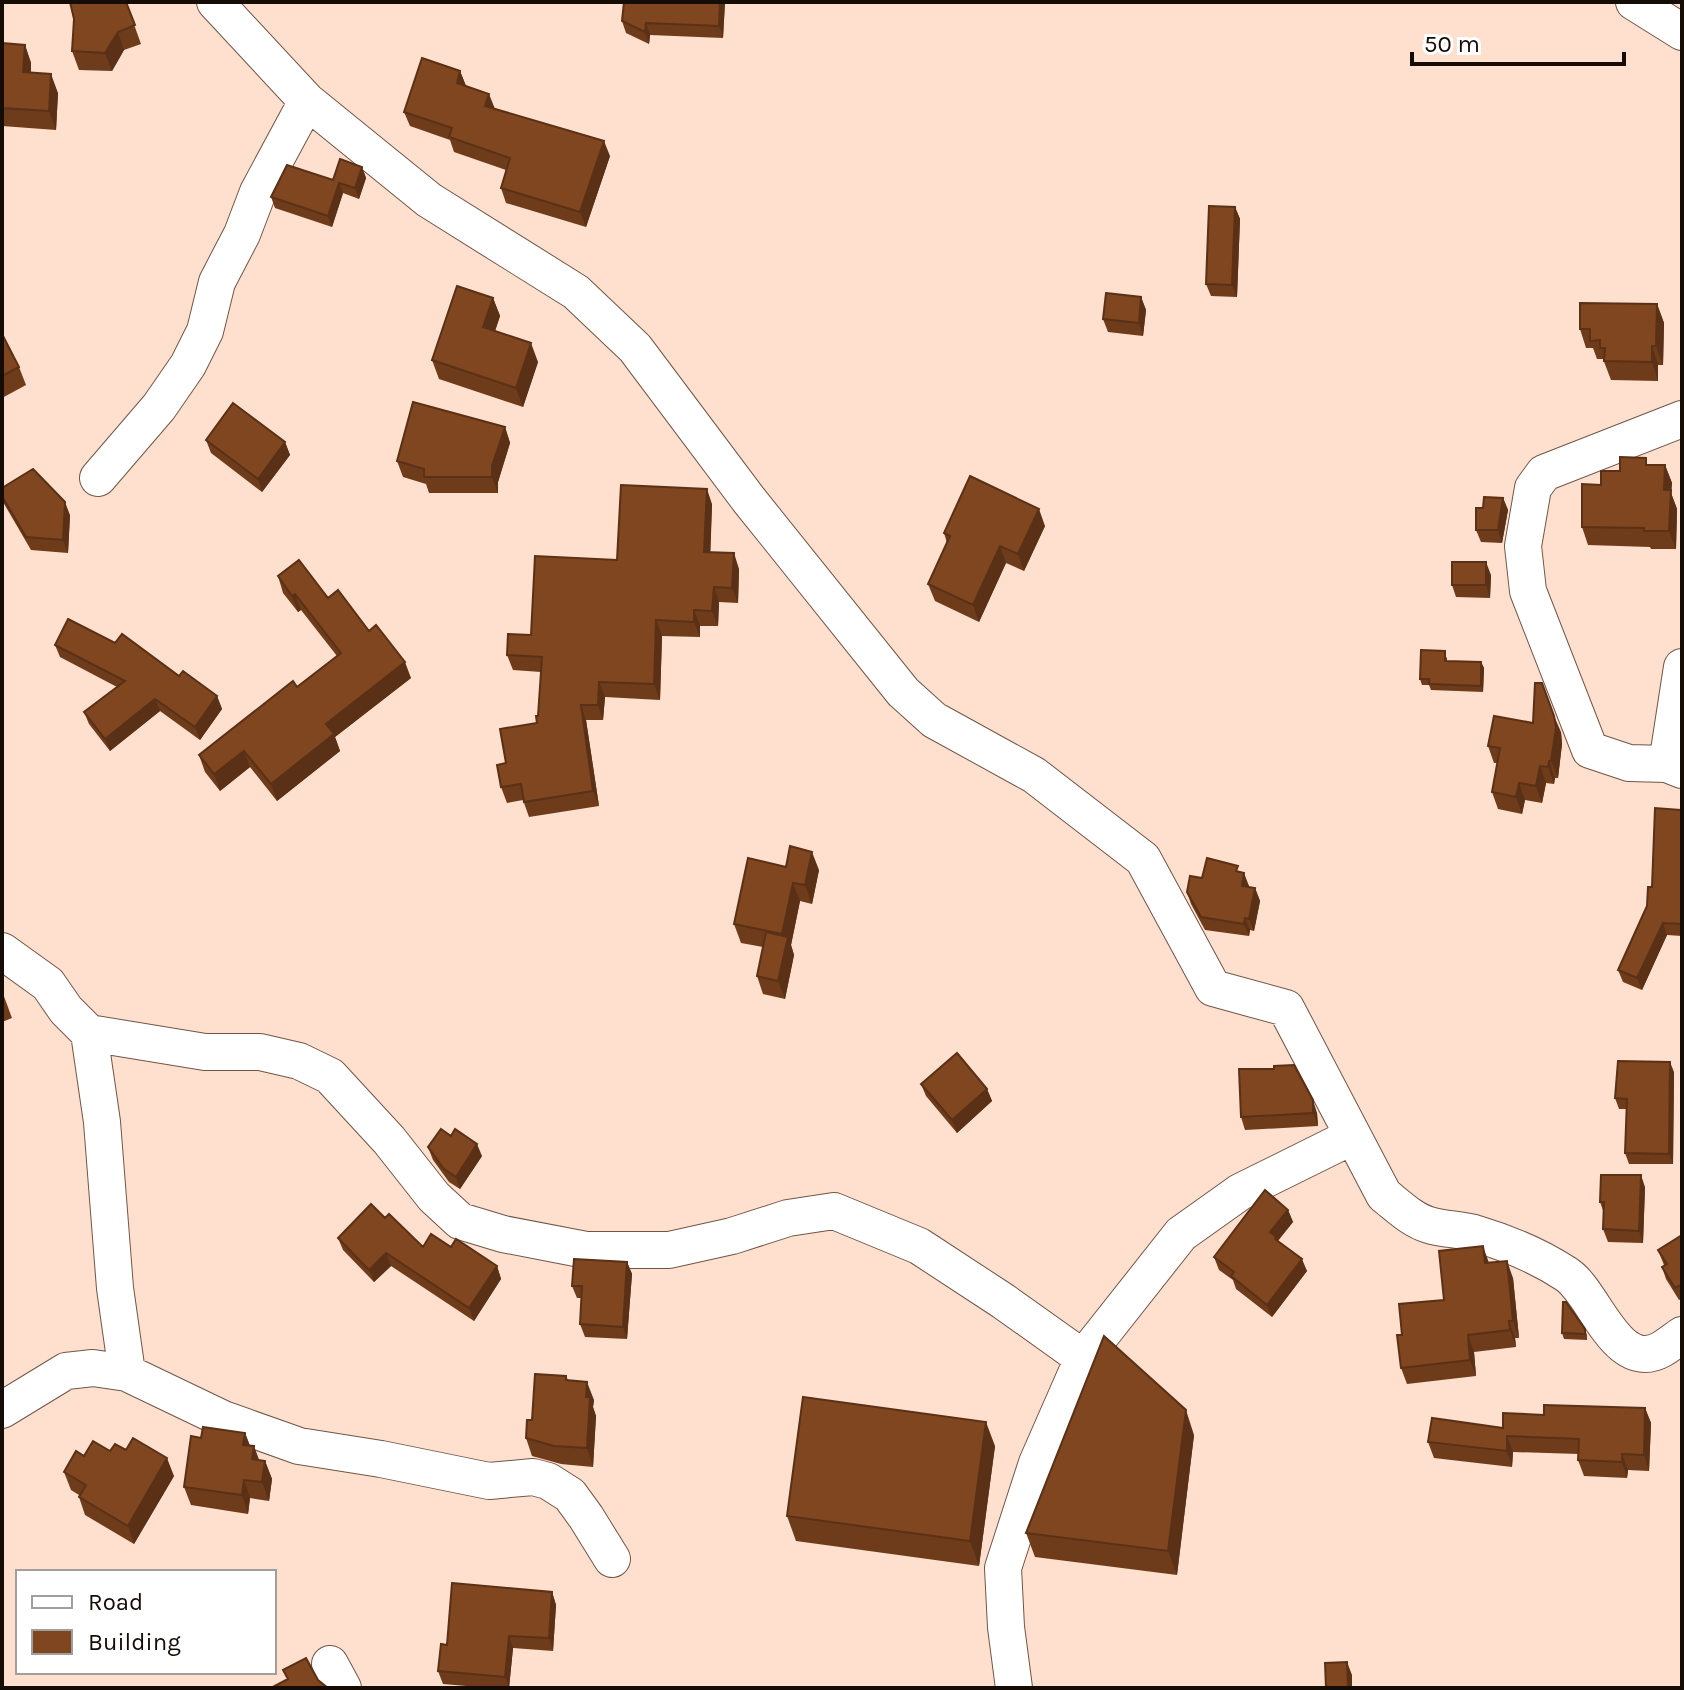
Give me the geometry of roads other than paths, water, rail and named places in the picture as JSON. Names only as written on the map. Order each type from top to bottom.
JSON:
[{"type":"street","points":[[215,2],[307,101],[429,200],[576,292],[635,348],[749,500],[903,692],[934,720],[1034,775],[1143,859],[1213,988],[1286,1008],[1384,1195],[1406,1213],[1428,1225],[1475,1233],[1564,1272],[1580,1283],[1607,1330],[1630,1351],[1651,1353],[1661,1350],[1682,1335]]},
{"type":"street","points":[[1634,2],[1682,32]]},
{"type":"street","points":[[98,478],[159,407],[188,365],[205,331],[217,282],[242,234],[258,192],[307,101]]},
{"type":"street","points":[[1682,419],[1544,473],[1533,488],[1523,546],[1528,591],[1590,750],[1629,763],[1675,767],[1682,667]]},
{"type":"street","points":[[2,951],[48,984],[66,1010],[89,1033],[205,1052],[260,1052],[299,1061],[330,1076],[389,1140],[434,1197],[460,1221],[503,1234],[586,1250],[669,1250],[732,1236],[788,1218],[834,1211],[919,1246],[1083,1358]]},
{"type":"street","points":[[89,1033],[102,1122],[115,1288],[127,1373]]},
{"type":"street","points":[[1014,1688],[1003,1568],[1037,1463],[1083,1358],[1181,1234],[1240,1192],[1353,1136]]},
{"type":"street","points":[[2,1410],[66,1371],[93,1368],[127,1373],[223,1419],[299,1446],[489,1481],[533,1477],[548,1481],[570,1495],[612,1559]]}]
